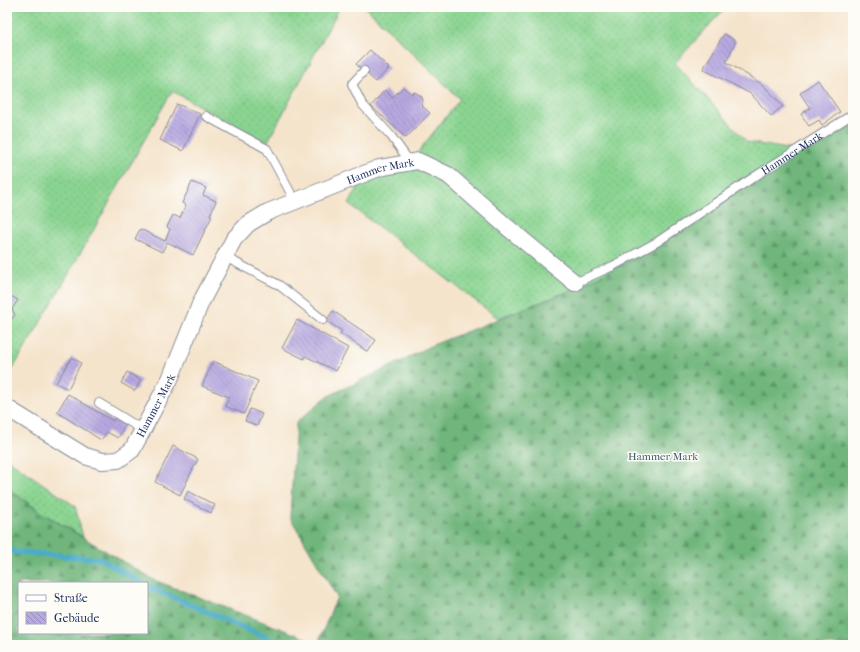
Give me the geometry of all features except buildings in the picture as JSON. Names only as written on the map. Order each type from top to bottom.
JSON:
[{"type":"street","name":"Hammer Mark","points":[[7,408],[85,456],[102,461],[118,460],[132,450],[170,379],[201,302],[234,239],[248,224],[268,212],[378,168],[418,161],[448,175],[507,227],[575,283]]},
{"type":"lane","points":[[364,71],[352,84],[362,104],[391,136],[410,162]]},
{"type":"lane","name":"Hammer Mark","points":[[575,283],[613,266],[658,242],[751,179],[853,114]]},
{"type":"lane","points":[[206,116],[267,149],[295,202]]},
{"type":"lane","points":[[225,257],[279,285],[323,320]]},
{"type":"lane","points":[[99,403],[143,430]]},
{"type":"green space","points":[[7,7],[340,7],[267,143],[172,91],[63,284],[7,379]]},
{"type":"green space","points":[[365,7],[726,7],[675,63],[747,142],[798,151],[636,258],[567,292],[498,318],[349,204],[363,179],[410,162],[460,99]]},
{"type":"green space","name":"Hammer Mark","points":[[853,118],[853,645],[7,645],[7,488],[42,513],[154,580],[318,643],[337,597],[290,517],[296,423],[326,397],[430,346],[567,292],[636,258],[798,151]]},
{"type":"green space","points":[[7,459],[75,506],[83,537],[42,513],[7,488]]},
{"type":"waterway","points":[[7,551],[101,559],[140,582]]},
{"type":"waterway","points":[[148,586],[272,640],[316,645]]}]
